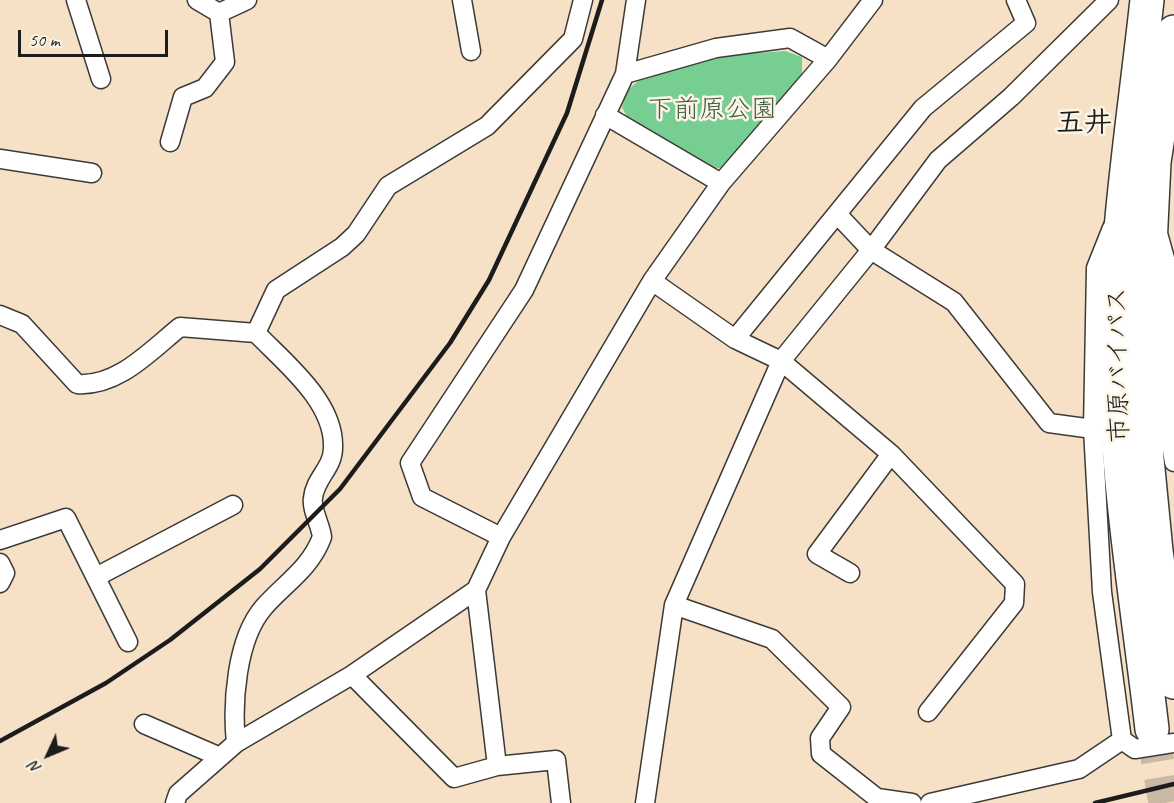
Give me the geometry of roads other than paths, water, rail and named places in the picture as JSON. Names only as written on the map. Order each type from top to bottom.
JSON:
[{"type":"highway","name":"市原バイパス","points":[[1148,0],[1136,206],[1115,362],[1120,453],[1163,736]]},
{"type":"highway","name":"市原バイパス","points":[[1174,32],[1168,106],[1136,206],[1147,459],[1156,551],[1174,682]]},
{"type":"street","points":[[76,0],[101,79]]},
{"type":"street","points":[[197,0],[219,13]]},
{"type":"street","points":[[219,13],[247,0]]},
{"type":"street","points":[[462,0],[471,51]]},
{"type":"street","points":[[256,333],[276,290],[342,247],[356,234],[388,186],[487,126],[573,39],[583,0]]},
{"type":"street","points":[[501,537],[422,497],[410,463],[524,290],[625,74],[636,0]]},
{"type":"street","points":[[175,803],[178,794],[236,743],[352,675],[476,590],[501,537],[652,281],[721,183],[828,59],[873,0]]},
{"type":"street","points":[[735,339],[923,108],[1026,23],[1016,0]]},
{"type":"street","points":[[645,803],[674,605],[782,361],[871,250],[938,160],[1011,97],[1109,0]]},
{"type":"street","points":[[170,142],[183,97],[205,88],[225,62],[219,13]]},
{"type":"street","points":[[625,74],[716,48],[790,38],[828,59]]},
{"type":"street","points":[[605,115],[721,183]]},
{"type":"street","points":[[0,159],[92,173]]},
{"type":"street","points":[[1163,736],[1135,749],[1122,740],[1102,592],[1093,429],[1096,268],[1136,206],[1166,262],[1169,431],[1174,462]]},
{"type":"street","points":[[837,214],[871,250],[954,302],[1049,423],[1093,429]]},
{"type":"street","points":[[652,281],[735,339],[782,361],[891,454],[1015,584],[1014,603],[928,712]]},
{"type":"street","points":[[0,315],[22,324],[77,384],[86,385],[121,375],[180,327],[256,333],[313,395],[329,422],[333,448],[329,467],[318,480],[312,500],[322,537],[317,552],[309,564],[263,608],[246,646],[238,672],[233,708],[236,743]]},
{"type":"street","points":[[850,573],[817,554],[891,454]]},
{"type":"street","points":[[96,578],[232,505]]},
{"type":"street","points":[[0,540],[66,518],[128,642]]},
{"type":"street","points":[[0,563],[4,573],[0,583]]},
{"type":"street","points":[[476,590],[497,766]]},
{"type":"street","points":[[674,605],[772,639],[841,707],[820,738],[821,754],[877,798],[912,803]]},
{"type":"street","points":[[352,675],[454,778],[497,766],[556,760],[561,803]]},
{"type":"street","points":[[144,724],[220,757]]},
{"type":"street","points":[[930,803],[1079,769],[1122,740]]},
{"type":"tunnel","points":[[1152,729],[1165,803]]},
{"type":"railway","points":[[0,741],[106,683],[170,640],[260,569],[340,489],[450,343],[489,280],[567,113],[602,0]]},
{"type":"railway","points":[[1095,803],[1174,784]]},
{"type":"district","name":"五井","points":[[1084,124]]},
{"type":"park label","name":"下前原公園","points":[[712,110]]}]
